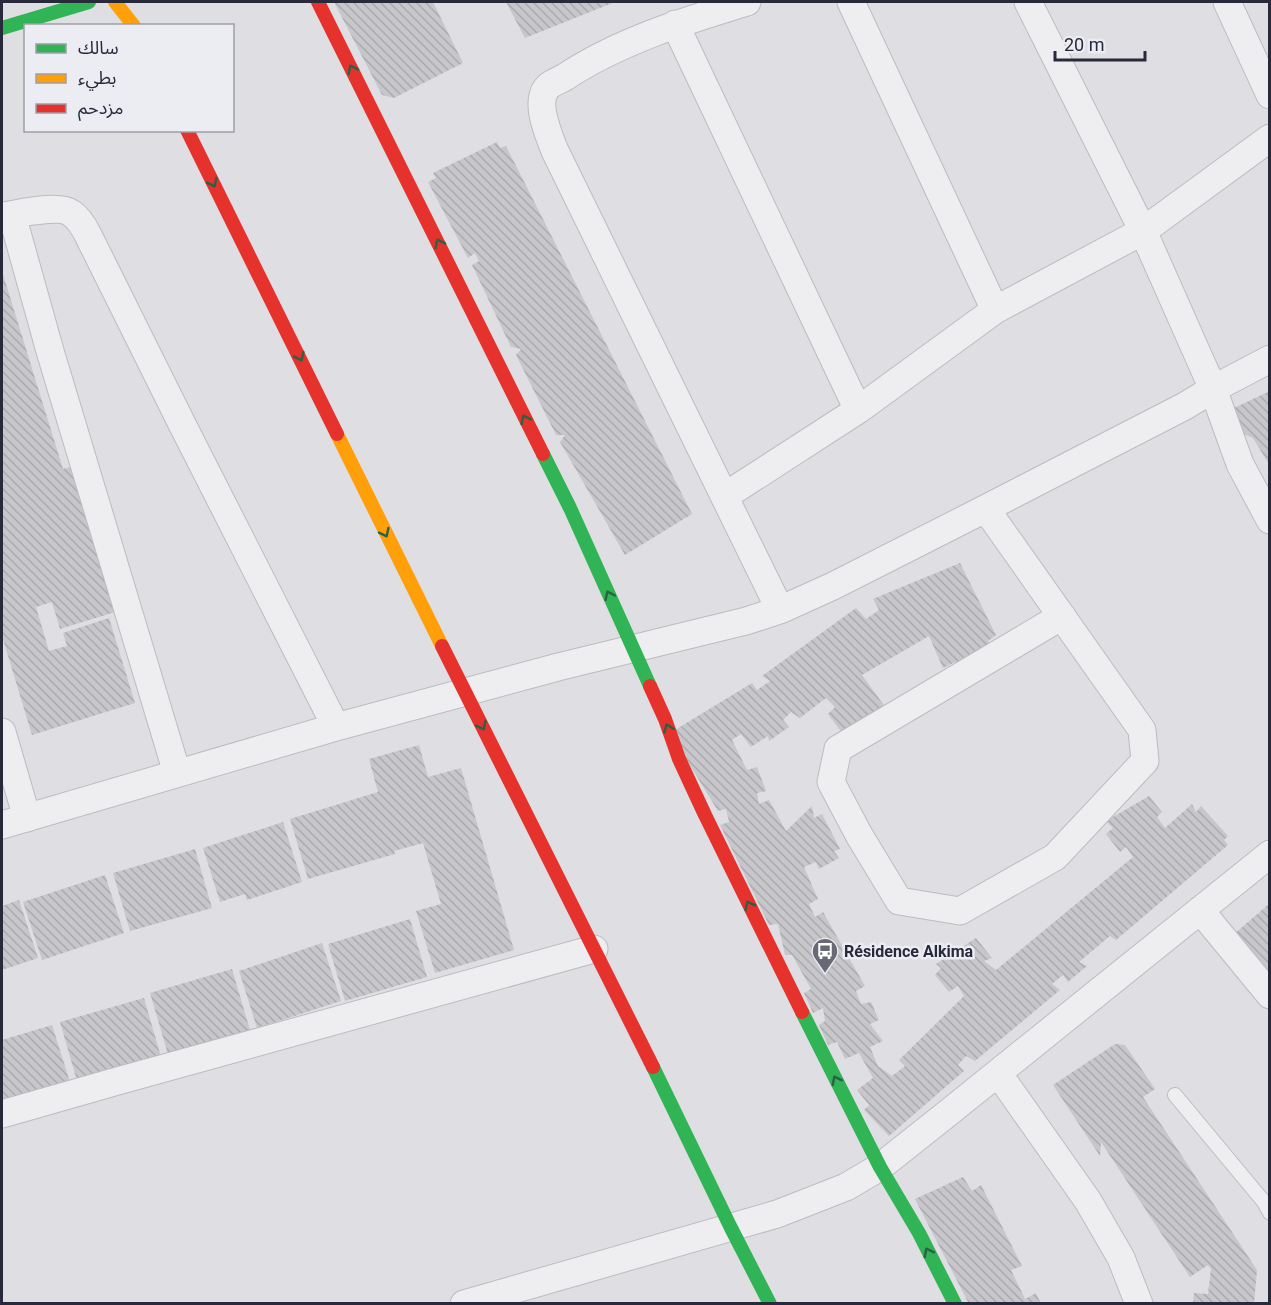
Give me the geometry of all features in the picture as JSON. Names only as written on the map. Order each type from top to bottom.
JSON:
[{"type":"street","points":[[2,28],[89,2]]},
{"type":"street","points":[[115,2],[132,24]]},
{"type":"street","points":[[318,2],[570,508],[665,719],[705,815],[791,991],[880,1167],[919,1233],[955,1304]]},
{"type":"street","points":[[747,2],[675,24],[583,65],[546,89],[542,108],[555,151],[780,610]]},
{"type":"street","points":[[851,2],[995,310]]},
{"type":"street","points":[[1028,2],[1143,231],[1213,389],[1240,464],[1269,520]]},
{"type":"street","points":[[1227,2],[1269,94]]},
{"type":"street","points":[[675,24],[858,410]]},
{"type":"street","points":[[188,132],[731,1228],[771,1304]]},
{"type":"street","points":[[725,496],[858,410],[995,310],[1143,231],[1269,138]]},
{"type":"street","points":[[177,773],[7,216],[54,209],[68,210],[84,228],[336,727]]},
{"type":"street","points":[[2,732],[14,822],[336,727],[633,648],[746,621],[780,610],[833,586],[1185,406],[1269,359]]},
{"type":"street","points":[[986,509],[1062,616],[1142,730],[1145,761],[1055,857],[1017,879],[960,911],[899,901],[859,835],[831,782],[838,749],[1062,616]]},
{"type":"street","points":[[464,1304],[777,1214],[846,1186],[880,1167],[1269,854]]},
{"type":"street","points":[[1200,910],[1269,996]]},
{"type":"street","points":[[2,1114],[594,949]]},
{"type":"street","points":[[998,1073],[1088,1202],[1120,1258],[1139,1304]]},
{"type":"lane","points":[[1175,1095],[1268,1204]]},
{"type":"building","points":[[334,2],[433,2],[463,63],[394,98],[382,95]]},
{"type":"building","points":[[506,2],[615,2],[525,38]]},
{"type":"building","points":[[497,142],[500,148],[506,146],[692,514],[625,555],[560,442],[565,435],[556,435],[516,355],[521,349],[511,347],[472,265],[479,261],[475,253],[468,258],[428,182],[436,178],[433,173]]},
{"type":"building","points":[[2,271],[63,469],[70,467],[115,612],[60,629],[52,602],[36,607],[49,651],[67,646],[63,633],[109,618],[135,703],[32,735],[2,636]]},
{"type":"building","points":[[1270,391],[1270,466],[1253,438],[1244,434],[1234,408]]},
{"type":"building","points":[[960,563],[996,635],[988,641],[992,647],[956,669],[955,662],[943,668],[929,636],[862,675],[888,711],[845,737],[828,714],[835,707],[826,698],[800,718],[791,712],[783,720],[789,727],[769,741],[768,736],[751,747],[741,734],[732,740],[747,770],[757,767],[766,791],[757,793],[759,804],[769,800],[786,831],[812,806],[814,818],[822,814],[840,849],[834,851],[839,858],[819,869],[816,862],[804,867],[818,899],[809,904],[815,917],[823,912],[865,986],[856,991],[861,1004],[871,1002],[879,1020],[870,1024],[883,1041],[870,1047],[878,1066],[892,1076],[905,1066],[899,1060],[964,996],[958,986],[949,992],[935,975],[941,968],[936,964],[976,938],[992,958],[984,961],[996,970],[1133,857],[1126,847],[1120,852],[1106,834],[1113,828],[1106,821],[1149,796],[1162,812],[1157,817],[1165,828],[1192,804],[1196,812],[1201,806],[1228,836],[1224,840],[1228,845],[1116,940],[1110,936],[1079,962],[1087,966],[1068,982],[1063,975],[1052,984],[1060,990],[975,1061],[966,1056],[958,1065],[964,1071],[889,1136],[864,1110],[869,1105],[857,1090],[873,1078],[859,1053],[845,1059],[837,1042],[828,1045],[819,1025],[825,1021],[823,1008],[813,1013],[804,993],[811,989],[792,955],[785,955],[778,924],[769,925],[720,825],[729,822],[726,809],[718,811],[670,733],[752,683],[757,690],[770,681],[762,676],[856,608],[866,619],[879,610],[873,599]]},
{"type":"building","points":[[419,745],[428,777],[461,768],[514,950],[435,973],[416,911],[441,904],[423,843],[394,851],[395,854],[308,879],[290,819],[378,792],[369,759]]},
{"type":"building","points":[[283,822],[302,882],[247,900],[245,894],[220,902],[203,848]]},
{"type":"building","points":[[195,849],[212,908],[130,931],[113,873]]},
{"type":"building","points":[[105,875],[124,933],[42,960],[23,902]]},
{"type":"building","points":[[19,900],[38,958],[2,970],[2,906]]},
{"type":"building","points":[[1270,903],[1270,981],[1233,935]]},
{"type":"building","points":[[410,919],[427,977],[345,1001],[328,944]]},
{"type":"building","points":[[322,943],[341,1001],[257,1028],[239,971]]},
{"type":"building","points":[[232,969],[250,1030],[168,1054],[150,993]]},
{"type":"building","points":[[144,998],[161,1057],[77,1081],[60,1022]]},
{"type":"building","points":[[52,1025],[70,1082],[2,1104],[2,1040]]},
{"type":"building","points":[[1115,1044],[1125,1045],[1155,1089],[1143,1097],[1257,1270],[1254,1304],[1193,1304],[1194,1293],[1208,1294],[1211,1269],[1208,1265],[1190,1277],[1101,1142],[1100,1156],[1053,1085]]},
{"type":"building","points":[[963,1177],[972,1191],[981,1185],[1022,1266],[1011,1270],[1025,1299],[1036,1293],[1041,1304],[969,1304],[915,1199]]},
{"type":"traffic: fast","points":[[2,28],[89,2]]},
{"type":"traffic: fast","points":[[543,454],[570,508],[650,686]]},
{"type":"traffic: fast","points":[[802,1012],[880,1167],[919,1233],[955,1304]]},
{"type":"traffic: fast","points":[[653,1067],[770,1304]]},
{"type":"traffic: slow","points":[[115,2],[132,24]]},
{"type":"traffic: slow","points":[[337,434],[442,646]]},
{"type":"traffic: jam","points":[[318,2],[543,454]]},
{"type":"traffic: jam","points":[[188,132],[337,434]]},
{"type":"traffic: jam","points":[[442,646],[653,1067]]},
{"type":"traffic: jam","points":[[650,686],[679,759],[705,815],[802,1012]]},
{"type":"place","name":"Résidence Alkima","points":[[825,974]]}]
